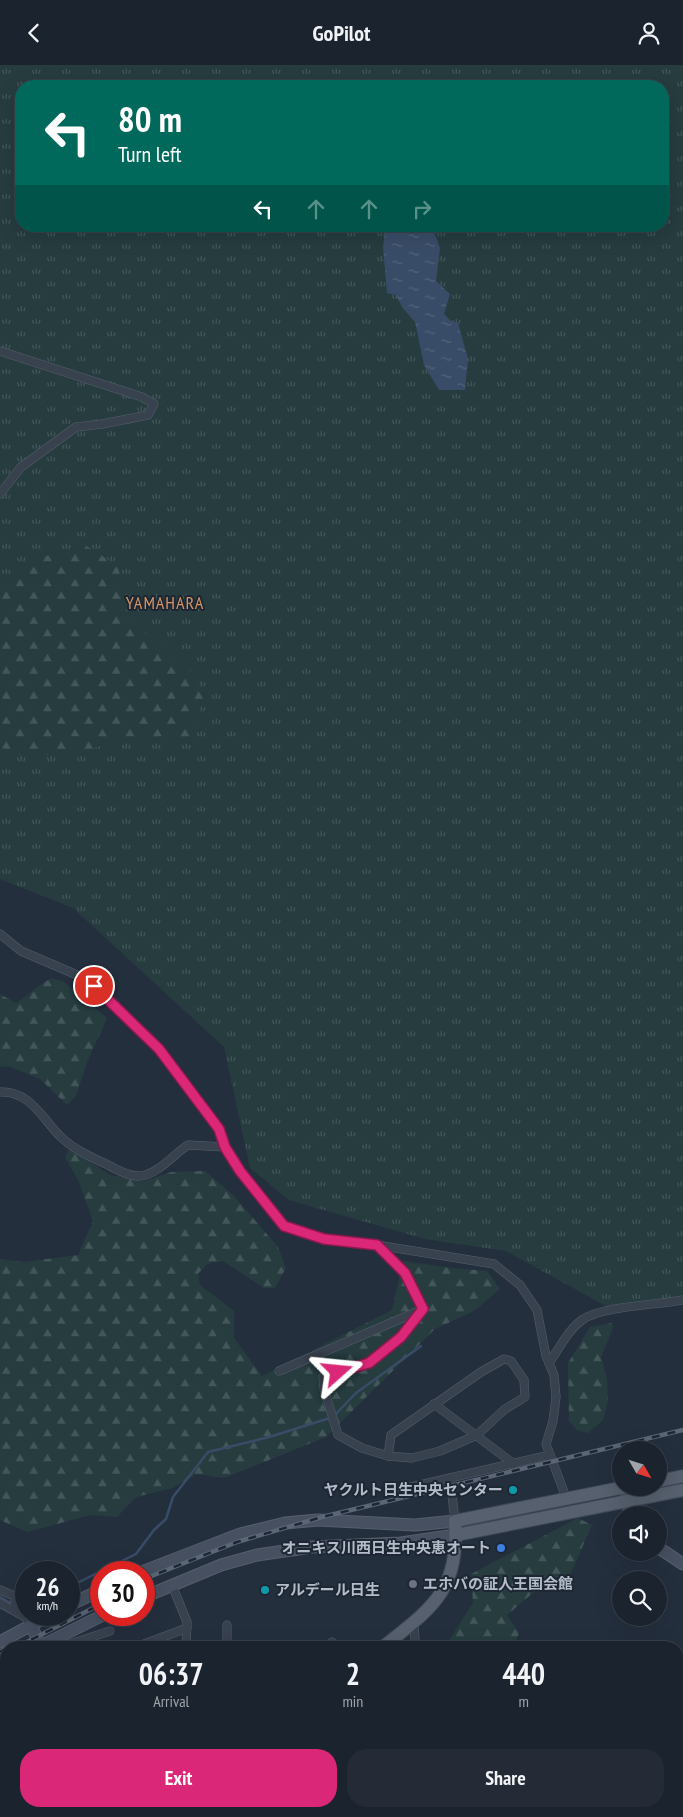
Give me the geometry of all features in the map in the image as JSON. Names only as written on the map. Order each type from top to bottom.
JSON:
[{"type":"main road","points":[[668,1479],[683,1476]]},
{"type":"main road","points":[[390,1641],[414,1622],[438,1597],[449,1581],[454,1563],[456,1521],[567,1506],[628,1501],[683,1490]]},
{"type":"main road","points":[[456,1535],[567,1506],[612,1491]]},
{"type":"street","points":[[0,351],[134,394],[154,404],[148,415],[76,427],[22,467],[0,494]]},
{"type":"street","points":[[0,934],[21,951],[84,978],[104,994],[159,1049],[219,1129],[225,1147],[240,1171],[284,1226],[324,1239],[377,1245],[494,1264],[520,1285],[537,1310],[546,1356],[554,1375],[556,1397],[553,1421],[546,1444],[567,1506]]},
{"type":"street","points":[[0,1092],[11,1091],[31,1103],[62,1137],[78,1151],[132,1175],[141,1176],[155,1171],[188,1145],[225,1147]]},
{"type":"street","points":[[377,1245],[405,1273],[423,1309]]},
{"type":"street","points":[[549,1363],[568,1334],[581,1320],[598,1312],[683,1299]]},
{"type":"street","points":[[279,1371],[423,1309]]},
{"type":"street","points":[[388,1456],[391,1435],[481,1372],[504,1359],[511,1361],[524,1380],[525,1397],[505,1409],[477,1435],[440,1451],[412,1458],[388,1456],[362,1448],[338,1435],[324,1389],[323,1377],[369,1363],[401,1337],[423,1309]]},
{"type":"street","points":[[434,1404],[514,1464]]},
{"type":"street","points":[[398,1490],[550,1455]]},
{"type":"street","points":[[155,1567],[214,1543],[271,1526],[318,1520],[415,1525],[456,1521],[450,1478]]},
{"type":"street","points":[[627,1496],[629,1506]]},
{"type":"street","points":[[368,1546],[374,1542],[377,1535],[372,1524]]},
{"type":"street","points":[[155,1592],[221,1565],[256,1555],[312,1547],[368,1546],[456,1535]]},
{"type":"street","points":[[667,1553],[683,1564]]},
{"type":"street","points":[[172,1585],[187,1622],[186,1641]]},
{"type":"street","points":[[0,1590],[14,1596],[15,1604]]},
{"type":"street","points":[[0,1603],[15,1610]]},
{"type":"street","points":[[52,1641],[90,1622]]},
{"type":"street","points":[[414,1622],[415,1641]]},
{"type":"street","points":[[227,1625],[227,1641]]},
{"type":"street","points":[[3,1641],[29,1626]]},
{"type":"street","points":[[31,1626],[38,1641]]},
{"type":"street","points":[[152,1641],[187,1628]]},
{"type":"street","points":[[79,1641],[110,1631]]},
{"type":"green space","points":[[0,65],[683,65],[683,1301],[615,1311],[506,1251],[425,1239],[289,1200],[250,1168],[224,1047],[73,908],[0,879]]},
{"type":"green space","points":[[85,545],[118,566],[130,621],[188,668],[206,695],[189,737],[117,741],[72,755],[16,755],[0,746],[0,582],[18,564]]},
{"type":"green space","points":[[52,978],[64,982],[107,1018],[87,1062],[76,1096],[67,1105],[40,1079],[8,1066],[0,1067],[0,994],[16,1003]]},
{"type":"green space","points":[[70,1148],[110,1175],[144,1181],[171,1172],[205,1171],[234,1196],[278,1247],[286,1268],[275,1288],[264,1288],[223,1261],[207,1264],[198,1274],[200,1285],[234,1311],[234,1338],[262,1376],[392,1310],[403,1261],[487,1271],[500,1289],[474,1311],[435,1329],[326,1437],[224,1478],[197,1474],[173,1488],[136,1497],[117,1517],[91,1515],[27,1532],[0,1520],[0,1259],[24,1262],[78,1255],[93,1221],[78,1180],[65,1157]]},
{"type":"green space","points":[[612,1323],[613,1328],[601,1357],[607,1379],[608,1400],[603,1420],[588,1433],[577,1430],[569,1421],[568,1363],[590,1327]]},
{"type":"green space","points":[[578,1518],[592,1525],[570,1575],[549,1579],[507,1615],[519,1633],[516,1641],[449,1641],[473,1603],[471,1574]]},
{"type":"water","points":[[385,232],[434,232],[440,248],[436,281],[450,294],[444,314],[451,321],[458,323],[468,359],[465,390],[439,390],[424,365],[415,322],[402,307],[396,295],[387,293],[383,247]]},
{"type":"waterway","points":[[80,1582],[136,1554],[154,1530],[166,1519],[173,1497],[208,1452],[269,1437],[333,1417],[356,1393],[421,1346]]},
{"type":"waterway","points":[[0,1597],[15,1605]]},
{"type":"railway","points":[[155,1575],[237,1542],[322,1517],[683,1430]]},
{"type":"railway","points":[[29,1641],[90,1610]]},
{"type":"place","name":"ヤクルト日生中央センター","points":[[513,1490]]},
{"type":"place","name":"オニキス川西日生中央恵オート","points":[[501,1548]]},
{"type":"place","name":"エホバの証人王国会館","points":[[413,1584]]},
{"type":"place","name":"アルデール日生","points":[[265,1590]]},
{"type":"district","name":"YAMAHARA","points":[[165,603]]},
{"type":"route","points":[[94,986],[159,1049],[219,1129],[225,1147],[240,1171],[284,1226],[324,1239],[377,1245],[405,1273],[423,1309],[401,1337],[369,1363],[338,1372]]}]
